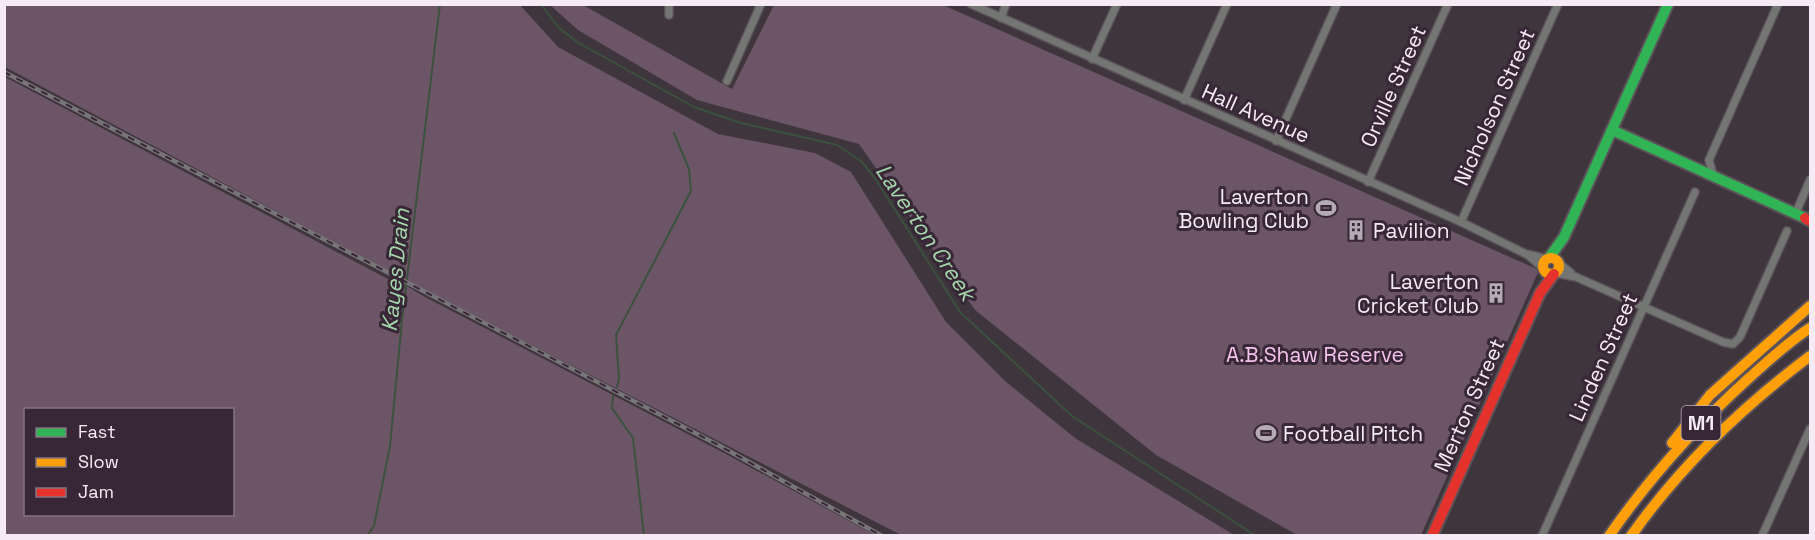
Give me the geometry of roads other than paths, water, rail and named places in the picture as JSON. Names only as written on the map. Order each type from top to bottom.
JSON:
[{"type":"main road","name":"Merton Street","points":[[1433,534],[1668,4]]},
{"type":"main road","points":[[1612,130],[1806,216]]},
{"type":"main road","points":[[1625,136],[1712,171],[1806,216]]},
{"type":"main road","points":[[1644,487],[1658,461],[1710,395],[1810,306]]},
{"type":"main road","name":"M1","points":[[1609,536],[1644,487],[1685,438],[1794,338],[1810,328]]},
{"type":"main road","name":"M1","points":[[1631,536],[1682,468],[1756,398],[1810,356]]},
{"type":"main road","points":[[1656,502],[1735,425],[1810,364]]},
{"type":"street","points":[[669,4],[669,15]]},
{"type":"street","points":[[727,81],[761,4]]},
{"type":"street","name":"Hall Avenue","points":[[971,4],[1461,222],[1576,277],[1723,342],[1736,343],[1787,231]]},
{"type":"street","points":[[1001,18],[1006,4]]},
{"type":"street","points":[[1092,59],[1117,4]]},
{"type":"street","points":[[1184,100],[1227,4]]},
{"type":"street","points":[[1276,141],[1337,4]]},
{"type":"street","name":"Orville Street","points":[[1368,182],[1448,4]]},
{"type":"street","name":"Nicholson Street","points":[[1461,222],[1558,4]]},
{"type":"street","points":[[1712,171],[1709,160],[1778,4]]},
{"type":"street","points":[[1697,165],[1709,160]]},
{"type":"street","points":[[1806,216],[1810,180]]},
{"type":"street","name":"Linden Street","points":[[1542,536],[1695,192]]},
{"type":"street","points":[[1762,536],[1810,429]]},
{"type":"waterway","name":"Kayes Drain","points":[[367,536],[374,526],[390,446],[402,320],[440,4]]},
{"type":"waterway","name":"Laverton Creek","points":[[541,4],[558,27],[577,42],[694,107],[741,123],[837,145],[861,161],[875,178],[960,312],[1072,416],[1256,536]]},
{"type":"waterway","points":[[617,387],[619,379],[616,335],[691,191],[689,169],[674,133]]},
{"type":"waterway","points":[[613,396],[612,408],[633,438],[644,536]]},
{"type":"railway","points":[[4,72],[720,446],[882,536]]},
{"type":"place","name":"Laverton Bowling Club","points":[[1326,208]]},
{"type":"place","name":"Pavilion","points":[[1356,230]]},
{"type":"place","name":"Laverton Cricket Club","points":[[1496,293]]},
{"type":"place","name":"Football Pitch","points":[[1266,433]]},
{"type":"park label","name":"A.B.Shaw Reserve","points":[[1315,354]]}]
